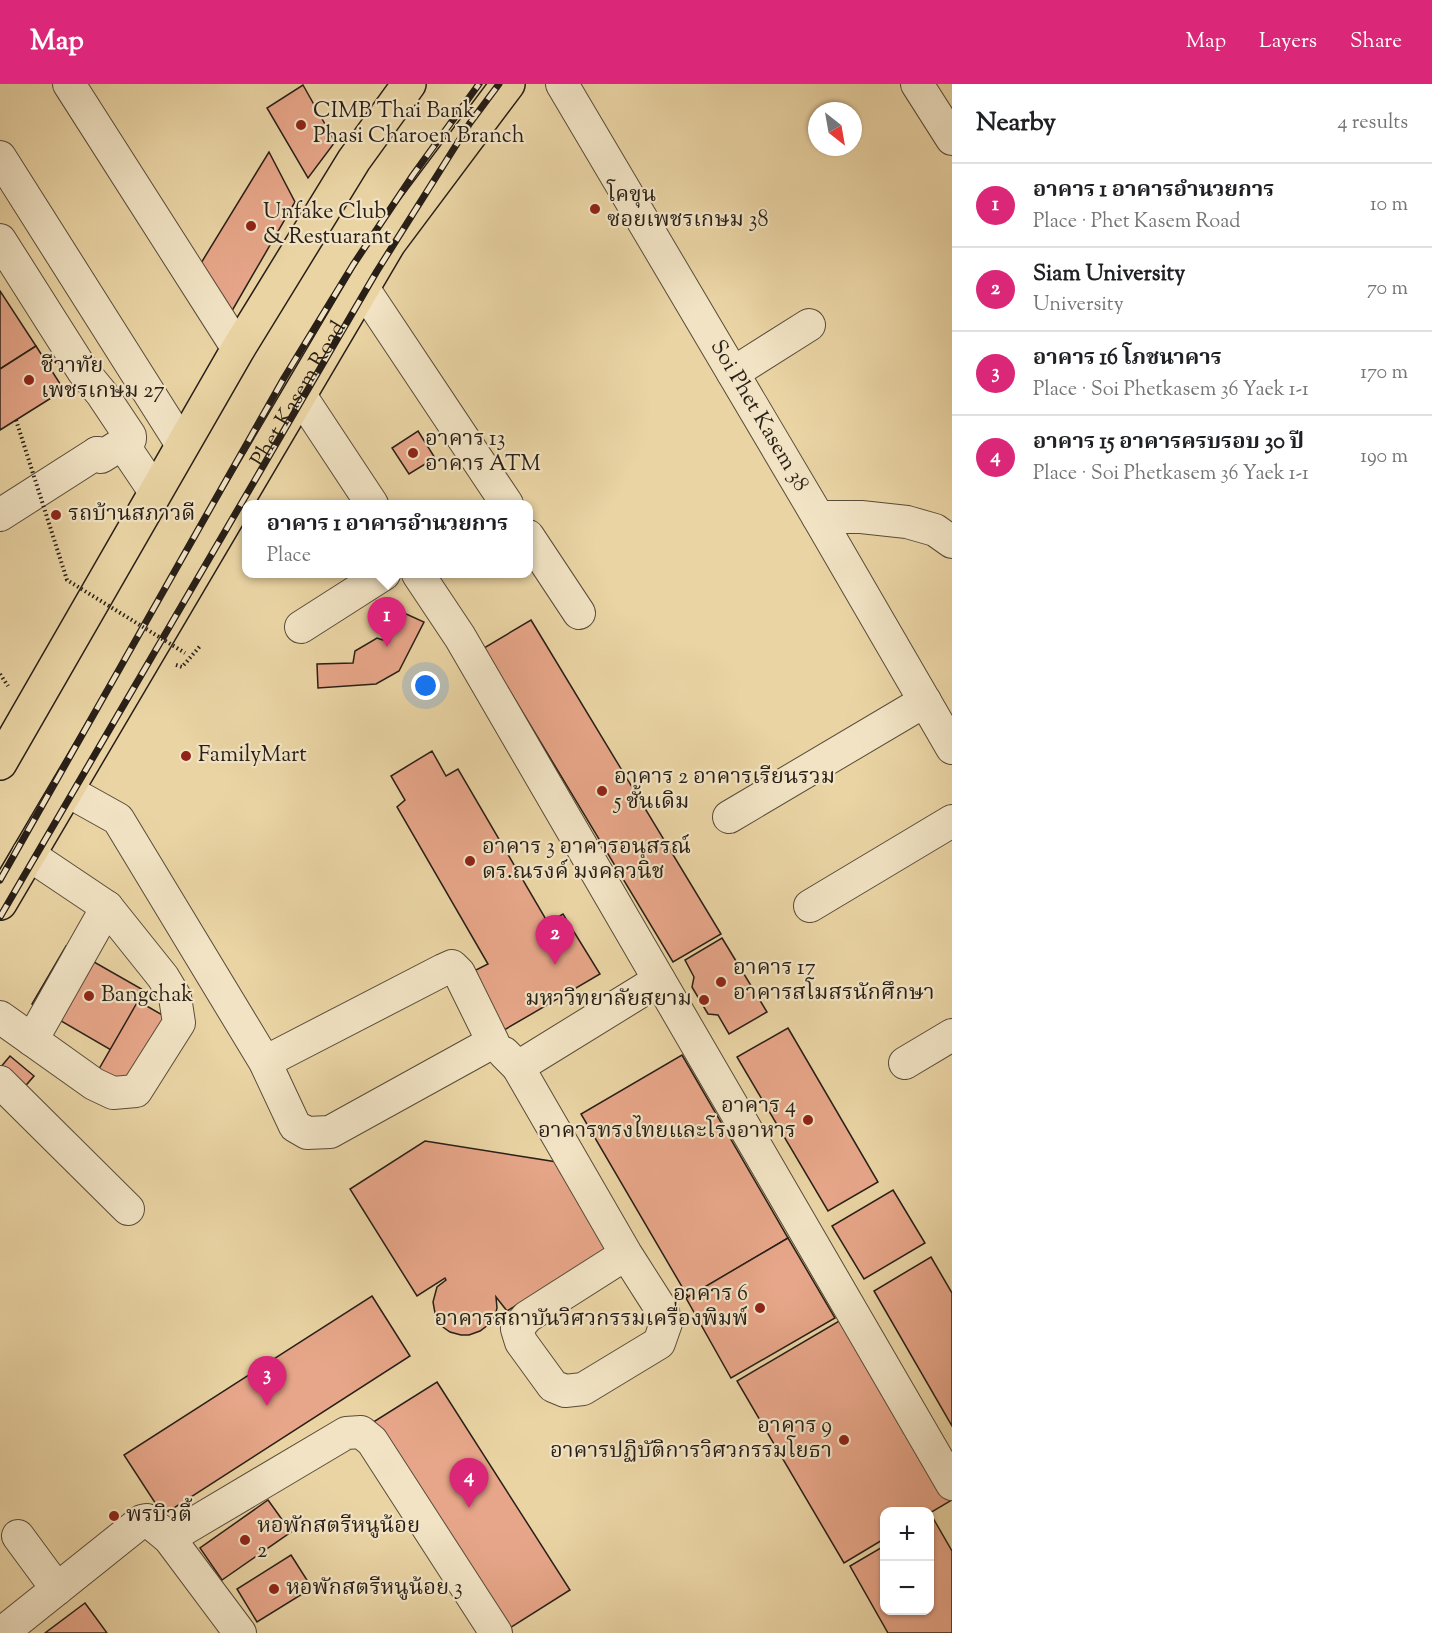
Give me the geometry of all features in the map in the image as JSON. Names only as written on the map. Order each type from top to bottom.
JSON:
[{"type":"main road","points":[[0,763],[238,349],[354,160],[409,84]]},
{"type":"main road","name":"Phet Kasem Road","points":[[0,903],[389,243],[508,84]]},
{"type":"street","points":[[69,84],[238,349]]},
{"type":"street","name":"Soi Phet Kasem 38","points":[[562,84],[952,748]]},
{"type":"street","points":[[927,87],[952,139]]},
{"type":"street","points":[[0,157],[182,445]]},
{"type":"street","points":[[0,240],[83,371],[102,394],[112,438],[155,492]]},
{"type":"street","points":[[363,288],[504,500]]},
{"type":"street","points":[[733,373],[808,325]]},
{"type":"street","points":[[300,395],[369,500]]},
{"type":"street","points":[[0,514],[112,438]]},
{"type":"street","points":[[818,517],[861,517],[907,522],[935,530],[952,542]]},
{"type":"street","points":[[533,544],[579,613]]},
{"type":"street","points":[[301,627],[376,578]]},
{"type":"street","points":[[421,578],[460,637],[952,1484]]},
{"type":"street","points":[[729,817],[925,701]]},
{"type":"street","points":[[66,790],[118,819],[265,1062],[295,1126],[307,1133],[330,1132],[493,1042]]},
{"type":"street","points":[[810,906],[952,821]]},
{"type":"street","points":[[0,1017],[94,1084],[113,1094],[136,1091],[179,1023],[175,997],[163,977],[107,908],[28,854]]},
{"type":"street","points":[[32,1040],[107,908]]},
{"type":"street","points":[[265,1062],[452,966],[459,973],[493,1042],[518,1067],[626,1254],[663,1312],[666,1323],[659,1343],[583,1389],[564,1391],[553,1386],[521,1342],[517,1329],[527,1317],[626,1254]]},
{"type":"street","points":[[518,1067],[659,980]]},
{"type":"street","points":[[905,1063],[952,1035]]},
{"type":"street","points":[[0,1082],[129,1209]]},
{"type":"street","points":[[169,1538],[345,1433],[361,1432],[372,1442],[496,1633]]},
{"type":"street","points":[[2,1633],[142,1521],[147,1520],[169,1538],[240,1633]]},
{"type":"street","points":[[18,1536],[57,1589]]},
{"type":"path","points":[[16,420],[67,580],[185,653],[176,665],[182,668],[201,645]]},
{"type":"building","name":"CIMB Thai Bank Phasi Charoen Branch","points":[[303,85],[335,142],[308,178],[267,108]]},
{"type":"building","points":[[269,152],[295,202],[229,316],[198,268]]},
{"type":"building","name":"ชีวาทัย เพชรเกษม 27","points":[[0,291],[36,346],[0,369]]},
{"type":"building","name":"ชีวาทัย เพชรเกษม 27","points":[[36,346],[64,390],[0,430],[0,369]]},
{"type":"building","name":"อาคาร 13 อาคาร ATM","points":[[418,431],[435,458],[409,474],[392,448]]},
{"type":"building","points":[[404,613],[424,622],[399,671],[376,684],[318,688],[317,664],[353,663],[355,651],[377,638],[389,642]]},
{"type":"building","name":"อาคาร 2 อาคารเรียนรวม 5 ชั้นเดิม","points":[[531,620],[721,934],[673,962],[484,648]]},
{"type":"building","name":"อาคาร 3 อาคารอนุสรณ์ ดร.ณรงค์ มงคลวนิช","points":[[432,751],[446,776],[458,769],[548,923],[563,914],[600,974],[499,1033],[464,976],[488,964],[397,807],[405,800],[391,776]]},
{"type":"building","name":"อาคาร 17 อาคารสโมสรนักศึกษา","points":[[722,938],[767,1012],[729,1034],[718,1015],[708,1014],[692,987],[694,977],[685,960]]},
{"type":"building","name":"Bangchak","points":[[66,946],[145,991],[111,1050],[32,1004]]},
{"type":"building","points":[[138,1001],[171,1020],[132,1088],[99,1069]]},
{"type":"building","name":"อาคาร 4 อาคารทรงไทยและโรงอาหาร","points":[[788,1028],[878,1182],[828,1211],[737,1057]]},
{"type":"building","points":[[682,1055],[788,1238],[688,1297],[581,1114]]},
{"type":"building","points":[[10,1056],[34,1076],[21,1091],[0,1068]]},
{"type":"building","points":[[425,1141],[557,1162],[609,1248],[507,1311],[496,1297],[495,1316],[480,1331],[469,1335],[450,1332],[443,1327],[435,1313],[433,1302],[437,1287],[446,1280],[445,1278],[417,1296],[350,1189]]},
{"type":"building","points":[[893,1190],[925,1243],[864,1279],[832,1226]]},
{"type":"building","name":"อาคาร 6 อาคารสถาบันวิศวกรรมเครื่องพิมพ์","points":[[788,1238],[835,1318],[731,1378],[686,1298]]},
{"type":"building","points":[[931,1257],[952,1293],[952,1426],[874,1291]]},
{"type":"building","points":[[372,1296],[410,1356],[163,1515],[124,1455]]},
{"type":"building","name":"อาคาร 9 อาคารปฏิบัติการวิศวกรรมโยธา","points":[[846,1317],[952,1500],[934,1511],[934,1507],[880,1507],[880,1541],[844,1563],[737,1381]]},
{"type":"building","points":[[437,1382],[570,1590],[502,1633],[367,1426]]},
{"type":"building","name":"หอพักสตรีหนูน้อย 2","points":[[268,1500],[291,1532],[222,1580],[200,1548]]},
{"type":"building","points":[[934,1520],[952,1551],[952,1633],[888,1633],[850,1566],[880,1548],[880,1615],[934,1615]]},
{"type":"building","name":"หอพักสตรีหนูน้อย 3","points":[[291,1555],[312,1588],[257,1622],[237,1589]]},
{"type":"building","points":[[85,1603],[107,1633],[45,1633]]},
{"type":"railway","points":[[0,880],[284,378],[353,265],[413,175],[479,84]]},
{"type":"railway","points":[[243,500],[377,271],[470,123],[499,84]]},
{"type":"railway","points":[[0,917],[242,502]]},
{"type":"place","name":"CIMB Thai Bank Phasi Charoen Branch","points":[[301,125]]},
{"type":"place","name":"โคขุน ซอยเพชรเกษม 38","points":[[595,209]]},
{"type":"place","name":"Unfake Club & Restuarant","points":[[251,226]]},
{"type":"place","name":"ชีวาทัย เพชรเกษม 27","points":[[29,380]]},
{"type":"place","name":"อาคาร 13 อาคาร ATM","points":[[413,453]]},
{"type":"place","name":"รถบ้านสภาวดี","points":[[56,515]]},
{"type":"place","name":"อาคาร 1 อาคารอำนวยการ","points":[[387,647]]},
{"type":"place","name":"FamilyMart","points":[[186,756]]},
{"type":"place","name":"อาคาร 2 อาคารเรียนรวม 5 ชั้นเดิม","points":[[602,791]]},
{"type":"place","name":"อาคาร 3 อาคารอนุสรณ์ ดร.ณรงค์ มงคลวนิช","points":[[470,861]]},
{"type":"place","name":"Siam University","points":[[555,965]]},
{"type":"place","name":"อาคาร 17 อาคารสโมสรนักศึกษา","points":[[721,982]]},
{"type":"place","name":"Bangchak","points":[[89,996]]},
{"type":"place","name":"มหาวิทยาลัยสยาม","points":[[704,1000]]},
{"type":"place","name":"อาคาร 4 อาคารทรงไทยและโรงอาหาร","points":[[808,1120]]},
{"type":"place","name":"อาคาร 6 อาคารสถาบันวิศวกรรมเครื่องพิมพ์","points":[[760,1308]]},
{"type":"place","name":"อาคาร 16 โภชนาคาร","points":[[267,1406]]},
{"type":"place","name":"อาคาร 9 อาคารปฏิบัติการวิศวกรรมโยธา","points":[[844,1440]]},
{"type":"place","name":"อาคาร 15 อาคารครบรอบ 30 ปี","points":[[469,1508]]},
{"type":"place","name":"พรบิวตี้","points":[[114,1516]]},
{"type":"place","name":"หอพักสตรีหนูน้อย 2","points":[[245,1540]]},
{"type":"place","name":"หอพักสตรีหนูน้อย 3","points":[[274,1589]]}]
